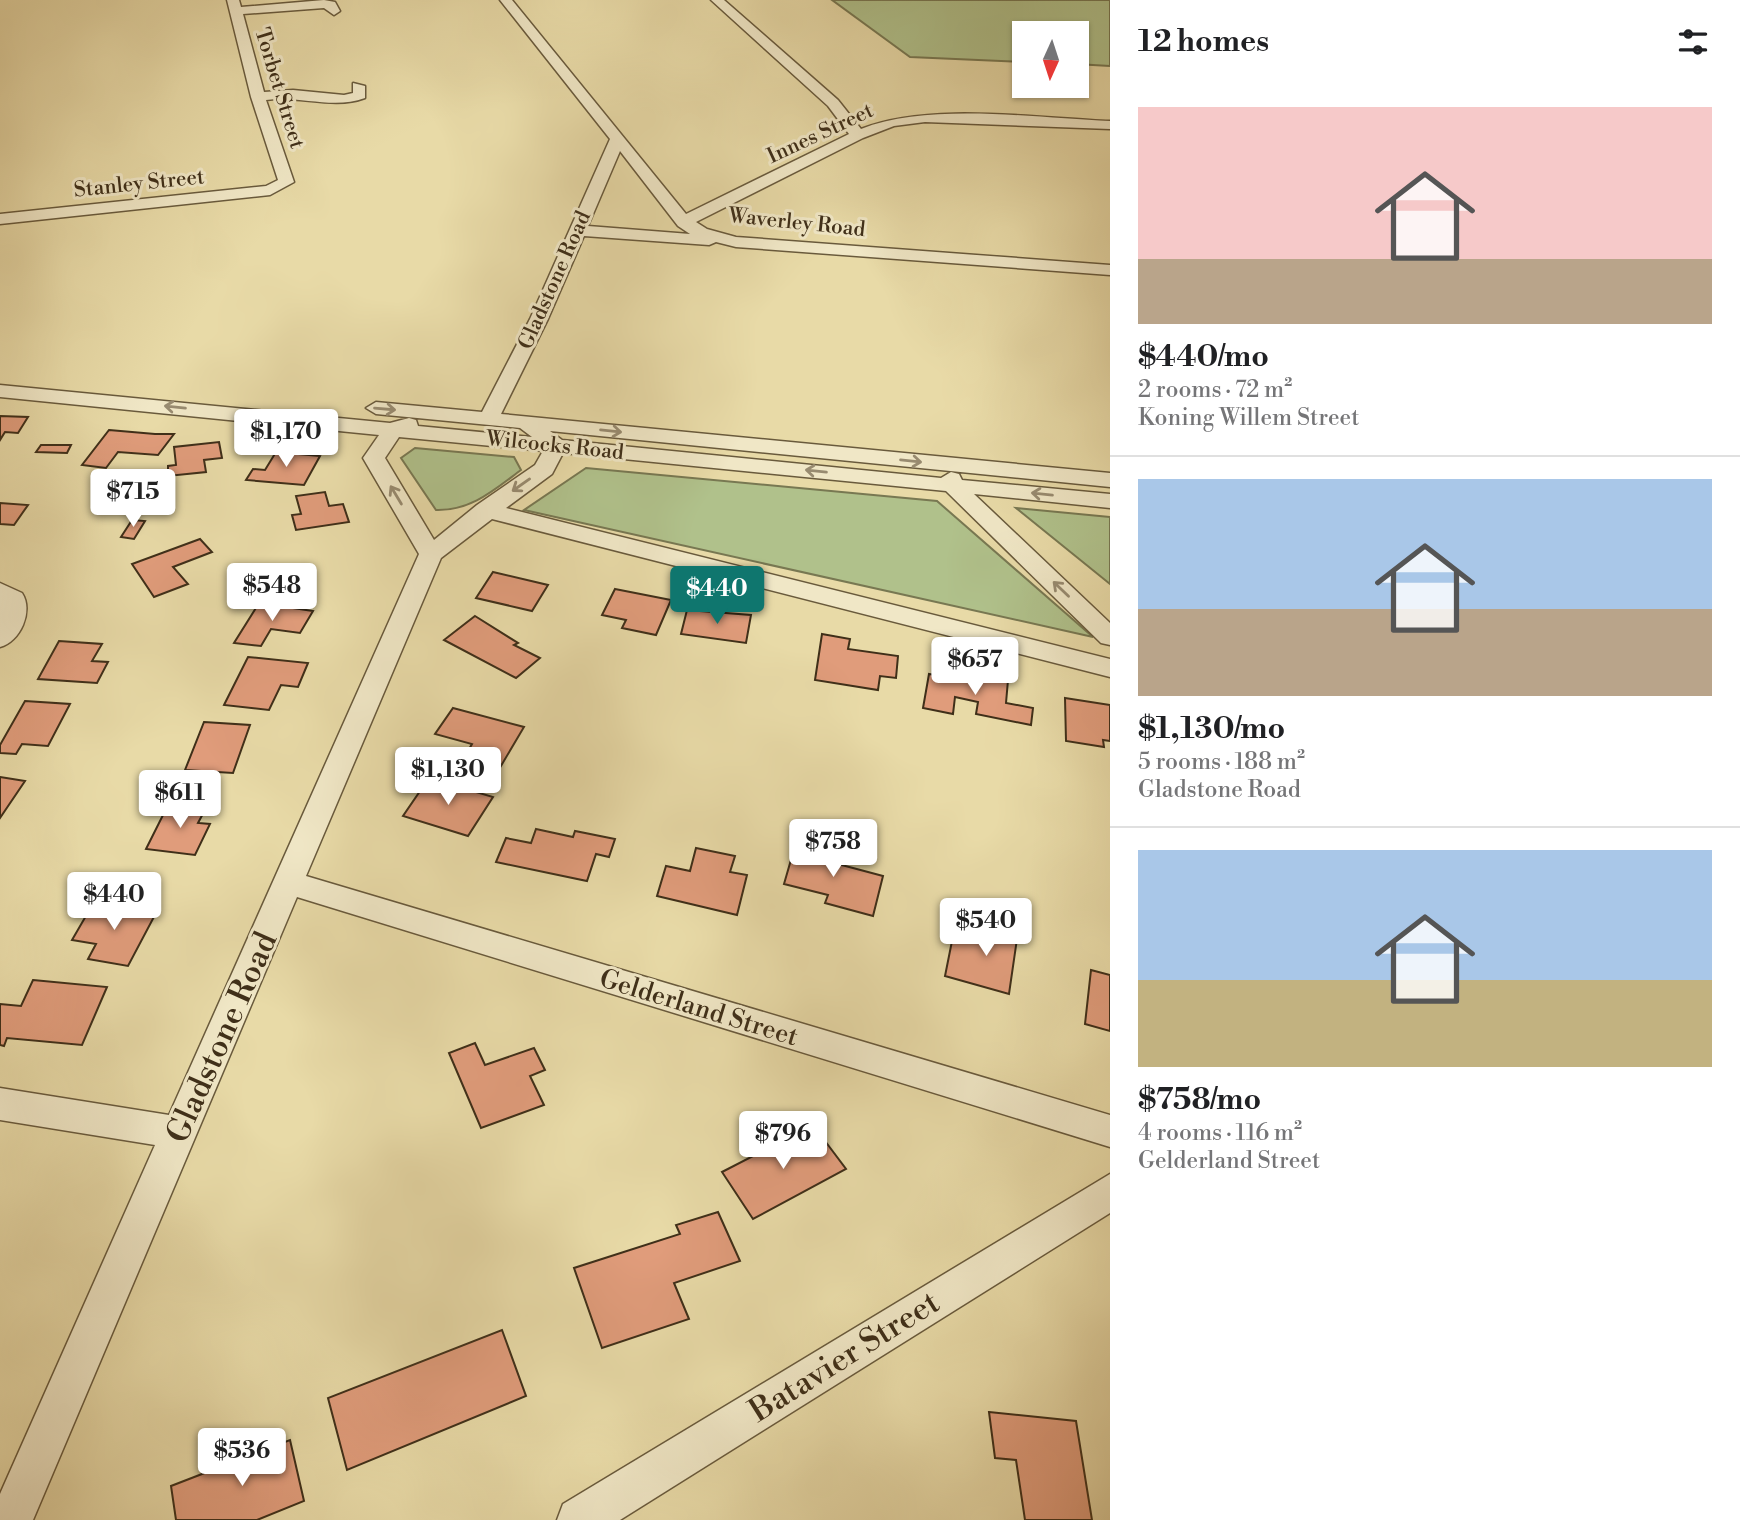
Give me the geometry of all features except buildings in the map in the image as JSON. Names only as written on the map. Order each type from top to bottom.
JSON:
[{"type":"street","name":"Waverley Road","points":[[506,0],[684,222],[701,233],[736,242],[1110,270]]},
{"type":"street","points":[[717,0],[833,103],[859,135]]},
{"type":"street","points":[[236,3],[324,4],[331,5],[334,11]]},
{"type":"street","name":"Torbet Street","points":[[236,3],[258,97],[287,179],[282,186]]},
{"type":"street","points":[[258,97],[295,93],[327,99],[348,98],[360,94],[358,86]]},
{"type":"street","points":[[833,103],[853,106]]},
{"type":"street","points":[[876,110],[925,118]]},
{"type":"street","name":"Innes Street","points":[[684,222],[859,135],[891,122],[925,118],[1110,125]]},
{"type":"street","name":"Gladstone Road","points":[[489,418],[539,319],[617,140]]},
{"type":"street","name":"Stanley Street","points":[[0,219],[270,190],[282,186]]},
{"type":"street","points":[[576,229],[736,242]]},
{"type":"street","name":"Wilcocks Road","points":[[0,372],[116,392],[394,429],[556,446],[950,475],[1110,480]]},
{"type":"street","name":"Wilcocks Road","points":[[0,391],[116,392],[489,418],[950,475],[1110,502]]},
{"type":"street","points":[[431,554],[374,458],[394,429],[438,414]]},
{"type":"street","points":[[525,422],[556,446]]},
{"type":"street","name":"Gladstone Road","points":[[11,1520],[431,554],[485,510],[544,469],[556,446]]},
{"type":"street","points":[[950,475],[1110,637]]},
{"type":"street","points":[[485,510],[1110,668]]},
{"type":"street","points":[[0,591],[13,598],[16,611],[13,623],[0,639]]},
{"type":"street","name":"Gelderland Street","points":[[289,883],[1110,1131]]},
{"type":"street","points":[[0,1104],[179,1133]]},
{"type":"street","name":"Batavier Street","points":[[579,1520],[1110,1192]]},
{"type":"green space","points":[[832,0],[1110,0],[1110,66],[1089,65],[1089,21],[1012,21],[1012,61],[910,57]]},
{"type":"green space","points":[[415,448],[514,457],[521,470],[471,503],[436,510],[401,458]]},
{"type":"green space","points":[[586,468],[937,501],[1093,637],[524,510]]},
{"type":"green space","points":[[1016,508],[1110,517],[1110,584]]}]
